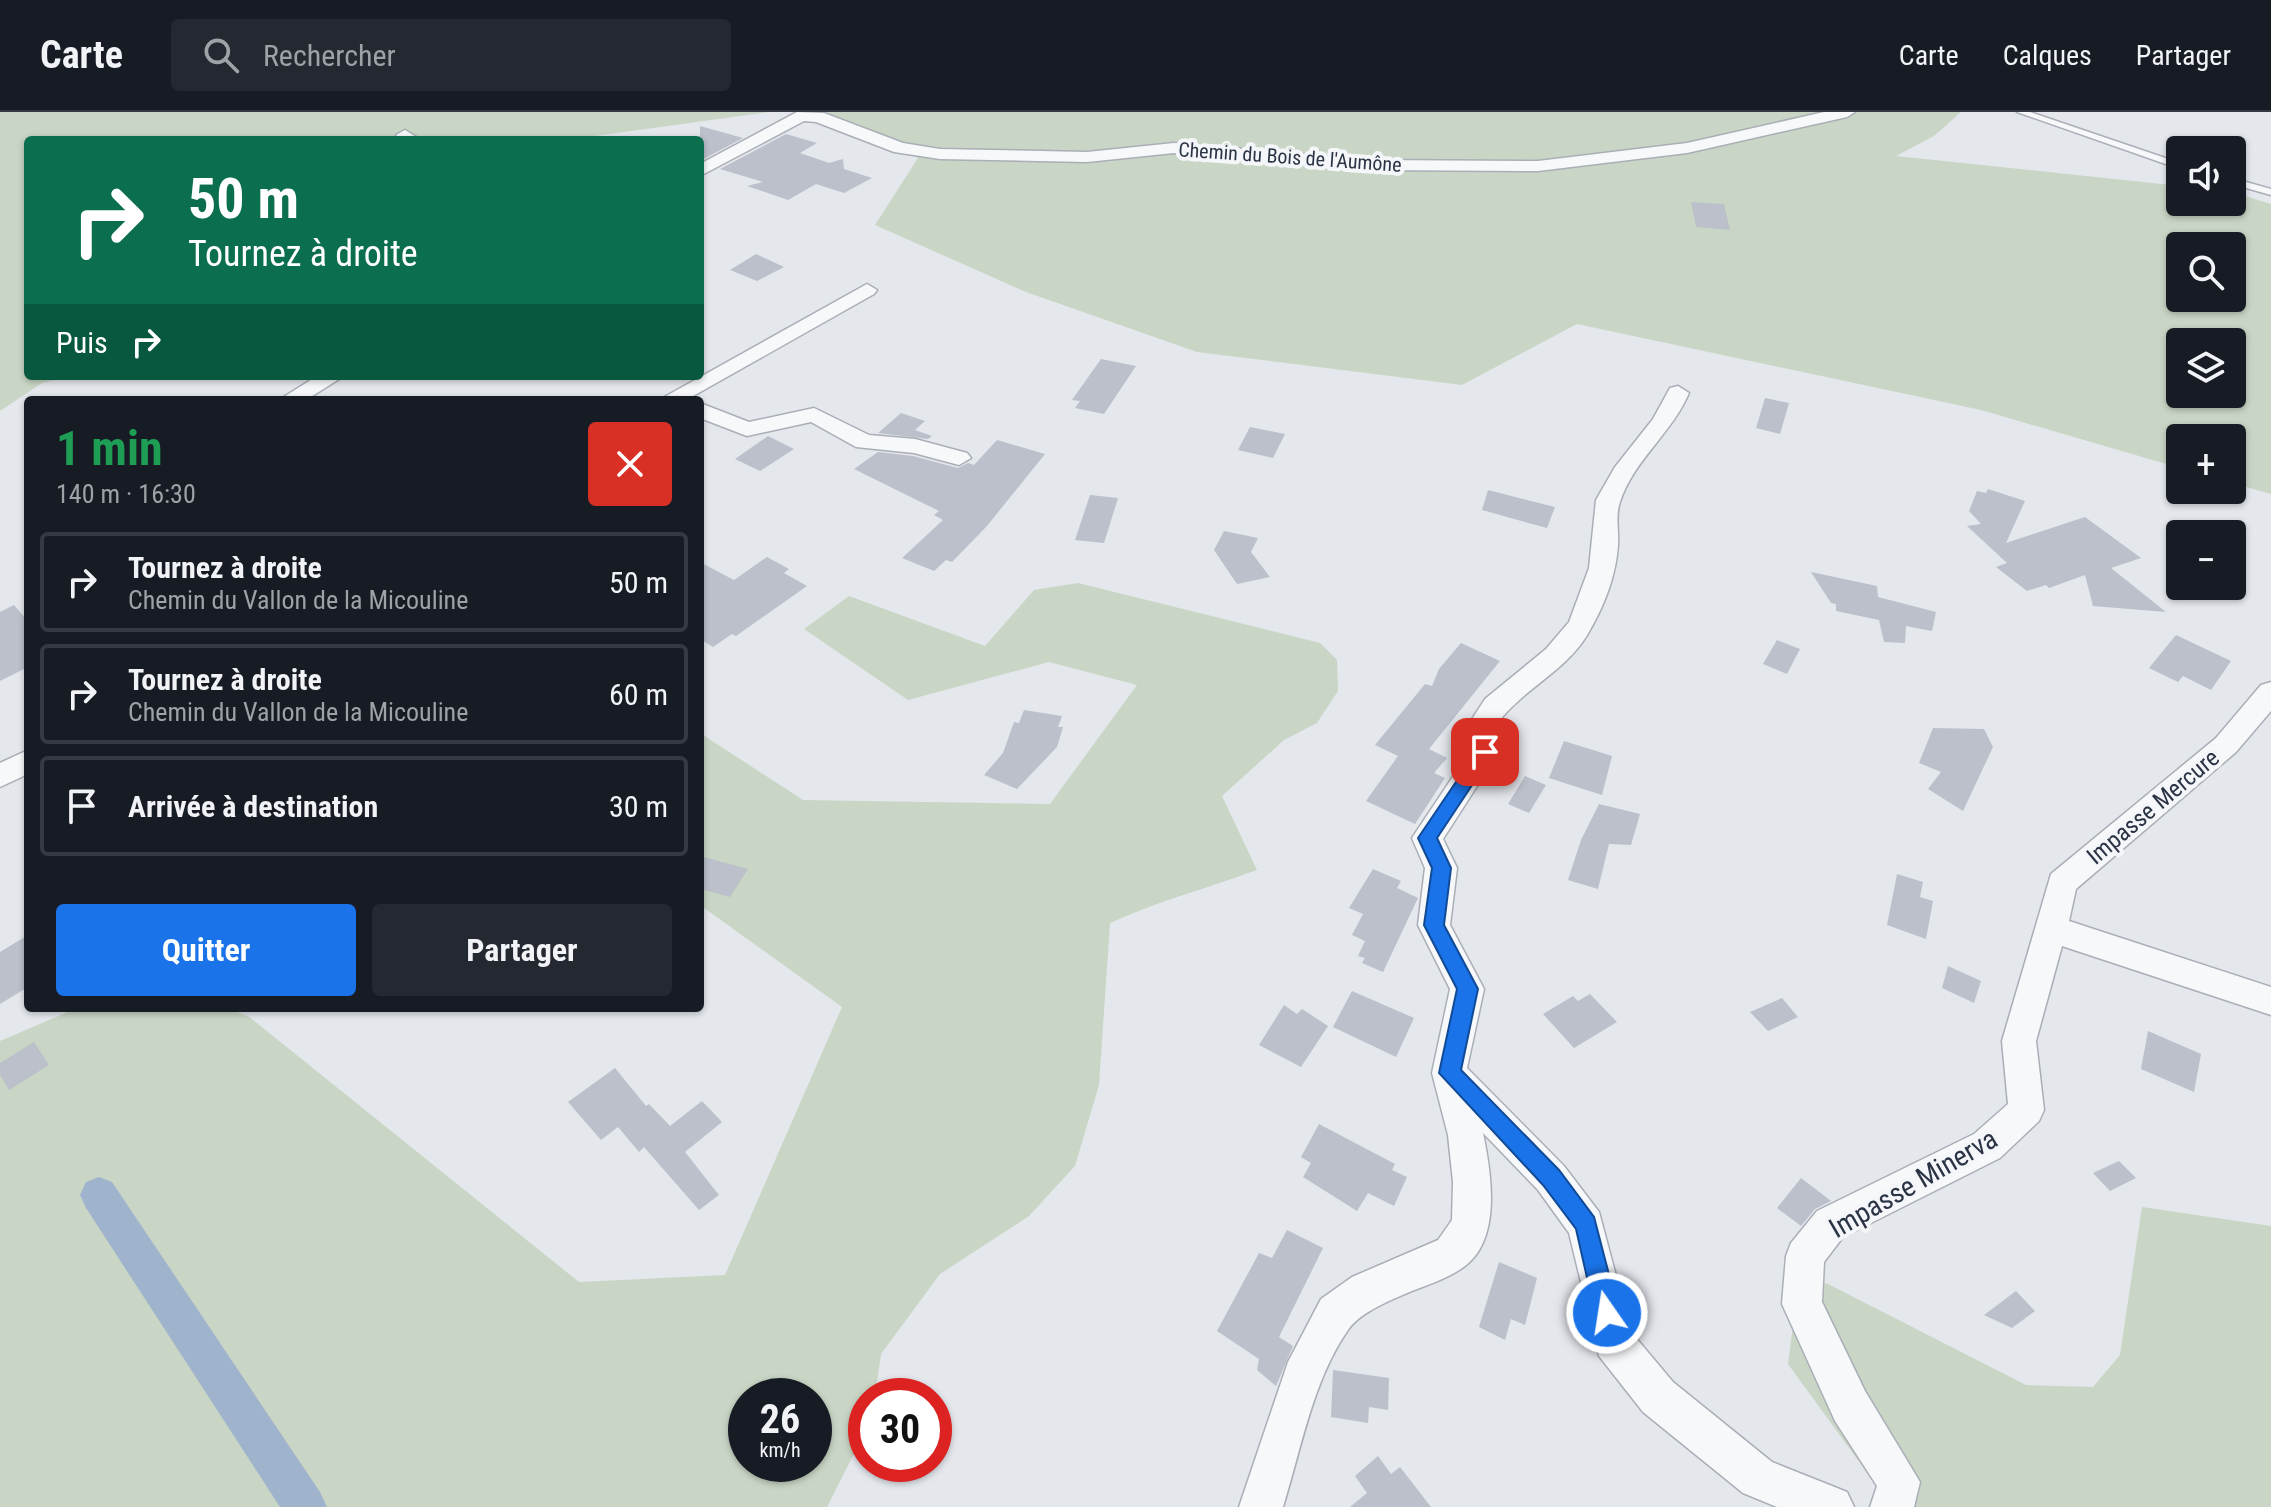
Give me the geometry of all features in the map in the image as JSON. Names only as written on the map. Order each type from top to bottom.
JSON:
[{"type":"street","name":"Chemin du Bois de l'Aumône","points":[[704,169],[801,116],[818,117],[900,148],[940,154],[1087,157],[1174,148],[1371,165],[1538,166],[1687,148],[1847,112]]},
{"type":"street","points":[[677,396],[867,290]]},
{"type":"street","points":[[297,396],[326,380]]},
{"type":"street","points":[[1261,1507],[1308,1362],[1335,1313],[1366,1291],[1452,1253],[1464,1238],[1471,1220],[1472,1182],[1466,1135],[1453,1098],[1449,1073],[1467,989],[1434,925],[1441,868],[1427,838],[1485,752],[1477,733],[1486,713],[1502,696],[1519,687],[1568,643],[1586,614],[1606,543],[1607,502],[1632,459],[1671,412],[1678,393]]},
{"type":"street","points":[[704,412],[747,429],[814,415],[864,442],[915,446],[959,458]]},
{"type":"street","name":"Impasse Mercure","points":[[2051,929],[2062,883],[2226,745],[2271,692]]},
{"type":"street","points":[[0,776],[24,763]]},
{"type":"street","points":[[2051,929],[2271,1001]]},
{"type":"street","name":"Impasse Minerva","points":[[1892,1507],[1899,1482],[1850,1406],[1802,1304],[1805,1256],[1830,1224],[1987,1146],[2026,1110],[2019,1041],[2051,929]]},
{"type":"street","points":[[1449,1073],[1551,1178],[1586,1225],[1613,1342],[1658,1397],[1758,1478],[1832,1507]]},
{"type":"lane","points":[[2021,112],[2166,161]]},
{"type":"lane","points":[[2246,185],[2271,192]]},
{"type":"green space","points":[[0,112],[769,112],[595,136],[24,136],[24,380],[54,380],[42,383],[0,411]]},
{"type":"green space","points":[[815,112],[1961,112],[1934,136],[1896,156],[2166,185],[2166,216],[2246,216],[2246,196],[2271,204],[2271,494],[2246,487],[2246,424],[2166,424],[2166,464],[1981,410],[1577,324],[1462,385],[1197,352],[1026,292],[875,225],[918,158],[852,125]]},
{"type":"green space","points":[[1078,583],[1320,643],[1337,660],[1338,691],[1317,723],[1284,740],[1222,796],[1257,870],[1110,923],[1099,1085],[1075,1166],[1029,1216],[940,1274],[881,1354],[878,1378],[848,1378],[848,1466],[827,1507],[0,1507],[0,1041],[68,1012],[236,1012],[248,1016],[579,1282],[725,1275],[842,1007],[704,908],[704,736],[803,800],[1050,804],[1137,685],[1049,662],[908,700],[804,629],[849,596],[985,646],[1034,590]]},
{"type":"green space","points":[[2142,1207],[2271,1226],[2271,1507],[1892,1507],[1788,1364],[1795,1310],[1826,1283],[2026,1385],[2093,1387],[2120,1355]]},
{"type":"building","points":[[700,126],[743,138],[704,159],[704,136],[700,136]]},
{"type":"building","points":[[786,134],[817,143],[800,153],[829,163],[843,159],[844,169],[872,178],[844,193],[816,184],[788,200],[747,186],[763,182],[720,169]]},
{"type":"building","points":[[1691,202],[1724,204],[1730,230],[1696,227]]},
{"type":"building","points":[[756,254],[784,267],[757,281],[730,270]]},
{"type":"building","points":[[1101,359],[1136,366],[1104,414],[1075,408],[1080,401],[1072,400]]},
{"type":"building","points":[[1765,398],[1789,403],[1780,434],[1756,428]]},
{"type":"building","points":[[901,413],[925,421],[915,430],[932,436],[928,439],[878,433]]},
{"type":"building","points":[[1250,427],[1285,434],[1273,458],[1238,450]]},
{"type":"building","points":[[768,436],[794,449],[760,471],[735,459]]},
{"type":"building","points":[[997,440],[1045,454],[987,526],[952,562],[946,560],[934,571],[902,558],[943,520],[934,515],[939,511],[854,469],[878,452],[913,456],[958,468],[968,463],[974,465]]},
{"type":"building","points":[[1988,489],[2025,501],[2006,543],[2085,517],[2141,558],[2111,568],[2166,612],[2093,606],[2085,575],[2049,588],[2046,585],[2027,591],[1996,567],[2007,563],[1967,526],[1981,524],[1969,511],[1977,491],[1986,493]]},
{"type":"building","points":[[1488,490],[1555,507],[1547,528],[1482,510]]},
{"type":"building","points":[[1090,495],[1118,498],[1104,543],[1075,540]]},
{"type":"building","points":[[1224,531],[1258,538],[1251,552],[1270,577],[1237,584],[1214,550]]},
{"type":"building","points":[[767,557],[789,569],[784,573],[807,586],[736,636],[732,634],[713,647],[704,641],[704,564],[734,580]]},
{"type":"building","points":[[1811,572],[1877,586],[1878,597],[1936,612],[1932,631],[1906,626],[1905,643],[1884,642],[1879,620],[1836,611],[1836,604],[1831,603]]},
{"type":"building","points":[[14,605],[24,616],[24,669],[0,681],[0,612]]},
{"type":"building","points":[[2176,635],[2231,661],[2211,690],[2183,676],[2178,682],[2149,668]]},
{"type":"building","points":[[1777,640],[1800,649],[1787,674],[1763,664]]},
{"type":"building","points":[[1461,643],[1500,661],[1429,749],[1447,758],[1434,773],[1445,778],[1415,824],[1366,801],[1398,756],[1375,745],[1425,684],[1432,686],[1439,669]]},
{"type":"building","points":[[1024,710],[1062,716],[1058,727],[1063,727],[1057,747],[1017,789],[984,775],[1003,753],[1014,722],[1019,723]]},
{"type":"building","points":[[1933,728],[1984,729],[1993,747],[1963,811],[1928,789],[1941,772],[1919,763]]},
{"type":"building","points":[[1564,741],[1612,756],[1602,795],[1549,778]]},
{"type":"building","points":[[1525,776],[1546,785],[1529,813],[1508,804]]},
{"type":"building","points":[[1599,804],[1640,814],[1631,845],[1609,844],[1598,889],[1568,880],[1581,840]]},
{"type":"building","points":[[704,857],[748,869],[730,897],[704,890]]},
{"type":"building","points":[[1373,869],[1401,881],[1397,888],[1418,898],[1383,972],[1362,963],[1365,958],[1358,956],[1365,941],[1352,935],[1363,914],[1349,908]]},
{"type":"building","points":[[1897,874],[1923,882],[1920,897],[1933,901],[1926,939],[1887,925]]},
{"type":"building","points":[[24,937],[24,989],[0,1004],[0,952]]},
{"type":"building","points":[[1948,966],[1981,981],[1974,1003],[1942,988]]},
{"type":"building","points":[[1352,991],[1414,1018],[1396,1057],[1333,1027]]},
{"type":"building","points":[[1590,994],[1617,1022],[1574,1048],[1543,1014],[1573,996],[1578,1001]]},
{"type":"building","points":[[1782,998],[1798,1017],[1768,1031],[1750,1012]]},
{"type":"building","points":[[1284,1005],[1297,1014],[1302,1009],[1328,1026],[1301,1067],[1259,1045]]},
{"type":"building","points":[[2148,1031],[2201,1054],[2194,1092],[2141,1069]]},
{"type":"building","points":[[34,1042],[49,1065],[9,1090],[0,1075],[0,1063]]},
{"type":"building","points":[[615,1068],[646,1106],[649,1104],[670,1126],[702,1101],[722,1122],[685,1152],[719,1195],[699,1210],[644,1147],[639,1152],[618,1127],[601,1140],[568,1102]]},
{"type":"building","points":[[1319,1124],[1395,1164],[1392,1170],[1407,1177],[1394,1206],[1368,1193],[1357,1211],[1303,1177],[1311,1163],[1301,1157]]},
{"type":"building","points":[[2119,1161],[2136,1178],[2110,1191],[2093,1173]]},
{"type":"building","points":[[1801,1178],[1831,1201],[1815,1209],[1801,1226],[1777,1208]]},
{"type":"building","points":[[1287,1230],[1323,1248],[1279,1337],[1293,1346],[1276,1386],[1257,1370],[1259,1359],[1217,1331],[1259,1253],[1272,1258]]},
{"type":"building","points":[[1499,1262],[1537,1278],[1525,1325],[1511,1319],[1505,1340],[1479,1327]]},
{"type":"building","points":[[2016,1291],[2035,1311],[2012,1328],[1984,1315]]},
{"type":"building","points":[[1333,1370],[1389,1378],[1388,1410],[1369,1407],[1368,1423],[1331,1417]]},
{"type":"building","points":[[1378,1456],[1391,1474],[1400,1467],[1431,1507],[1350,1507],[1367,1493],[1355,1476]]},
{"type":"waterway","points":[[99,1195],[305,1507]]},
{"type":"route","points":[[1485,752],[1427,838],[1441,868],[1434,925],[1467,989],[1449,1073],[1551,1178],[1586,1225],[1607,1313]]}]
